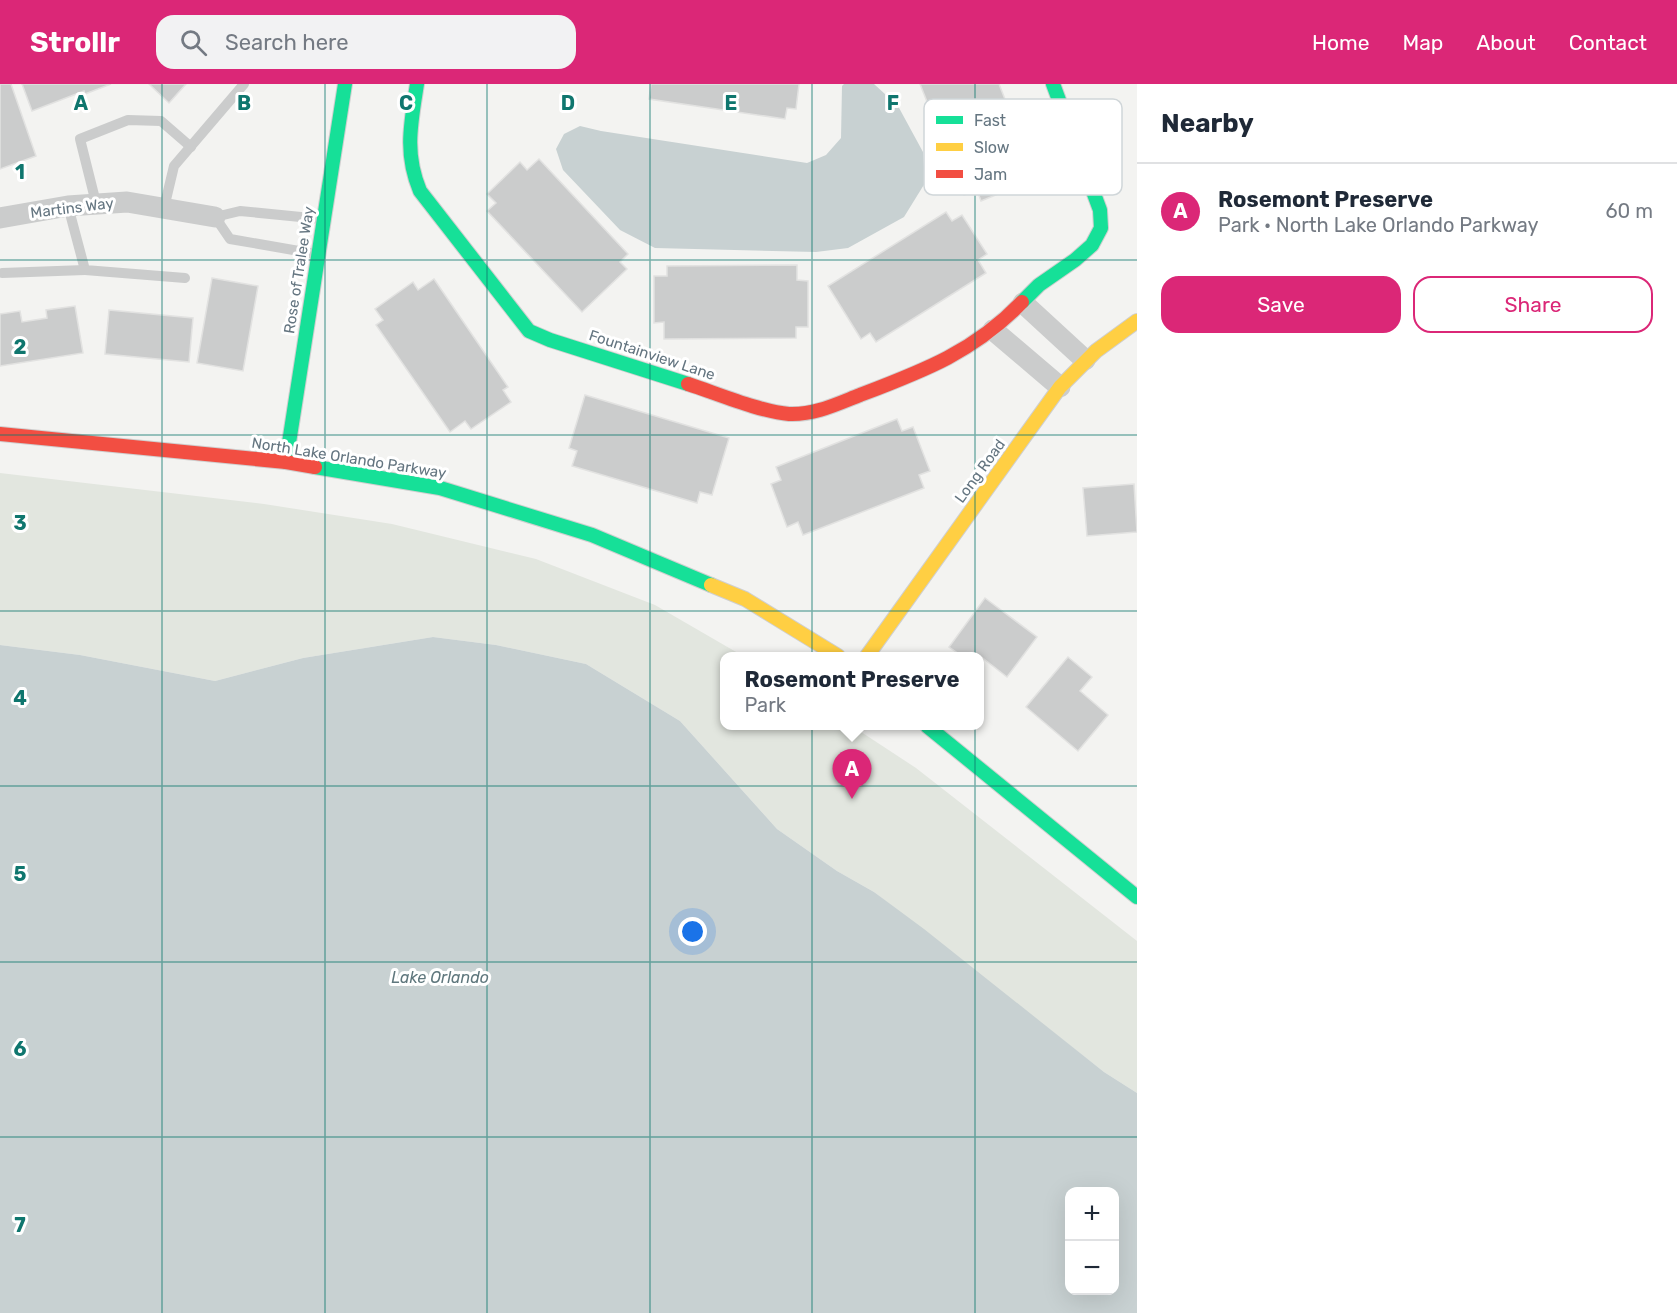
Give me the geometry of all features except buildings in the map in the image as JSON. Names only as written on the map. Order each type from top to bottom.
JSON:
[{"type":"street","name":"Rose of Tralee Way","points":[[286,462],[345,84]]},
{"type":"street","name":"Fountainview Lane","points":[[417,84],[408,149],[412,177],[420,192],[529,331],[777,412],[808,414],[824,409],[928,367],[967,347],[993,330],[1038,286],[1087,252],[1096,241],[1101,228],[1100,210],[1094,195]]},
{"type":"street","name":"Fountainview Lane","points":[[1053,84],[1059,99]]},
{"type":"street","name":"Martins Way","points":[[0,218],[68,206],[127,202],[215,217]]},
{"type":"street","points":[[1023,303],[1085,360]]},
{"type":"street","name":"Long Road","points":[[871,652],[1060,387],[1085,360],[1137,321]]},
{"type":"street","points":[[993,330],[1060,387]]},
{"type":"street","name":"North Lake Orlando Parkway","points":[[0,434],[286,462],[440,488],[592,535],[745,599],[830,652]]},
{"type":"street","points":[[932,730],[1137,897]]},
{"type":"lane","points":[[164,208],[174,166],[244,84]]},
{"type":"lane","points":[[96,203],[80,139],[128,120],[161,121],[191,147]]},
{"type":"lane","points":[[68,206],[85,270]]},
{"type":"lane","name":"Martins Way","points":[[215,217],[240,211],[324,219]]},
{"type":"lane","points":[[215,217],[230,239],[319,254]]},
{"type":"lane","points":[[2,273],[85,270],[185,278]]},
{"type":"shaded area","points":[[0,473],[264,504],[392,524],[536,559],[655,605],[736,652],[720,652],[720,730],[858,730],[916,768],[1137,941],[1137,1093],[1104,1072],[874,892],[837,871],[777,829],[680,721],[586,664],[496,645],[433,637],[303,658],[215,681],[80,655],[0,645]]},
{"type":"water","points":[[844,84],[874,84],[898,106],[923,152],[924,168],[924,185],[904,217],[848,248],[816,252],[655,248],[620,230],[563,170],[556,149],[564,134],[580,126],[807,163],[826,155],[841,138],[842,86]]},
{"type":"water","name":"Lake Orlando","points":[[433,637],[496,645],[586,664],[680,721],[777,829],[837,871],[874,892],[1104,1072],[1137,1093],[1137,1313],[0,1313],[0,645],[80,655],[215,681],[303,658]]},
{"type":"traffic: fast","points":[[286,462],[345,84]]},
{"type":"traffic: fast","points":[[417,84],[410,151],[420,191],[529,331],[550,340],[688,384]]},
{"type":"traffic: fast","points":[[1053,84],[1059,99]]},
{"type":"traffic: fast","points":[[1022,302],[1039,285],[1092,245],[1101,228],[1100,210],[1094,195]]},
{"type":"traffic: fast","points":[[315,467],[440,488],[592,535],[711,585]]},
{"type":"traffic: fast","points":[[932,730],[1137,897]]},
{"type":"traffic: slow","points":[[870,652],[1060,387],[1096,351],[1137,321]]},
{"type":"traffic: slow","points":[[711,585],[745,599],[831,652]]},
{"type":"traffic: jam","points":[[688,384],[778,413],[799,414],[817,411],[947,358],[985,334],[1022,302]]},
{"type":"traffic: jam","points":[[0,434],[286,462],[315,467]]},
{"type":"place","name":"Rosemont Preserve","points":[[852,799]]}]
